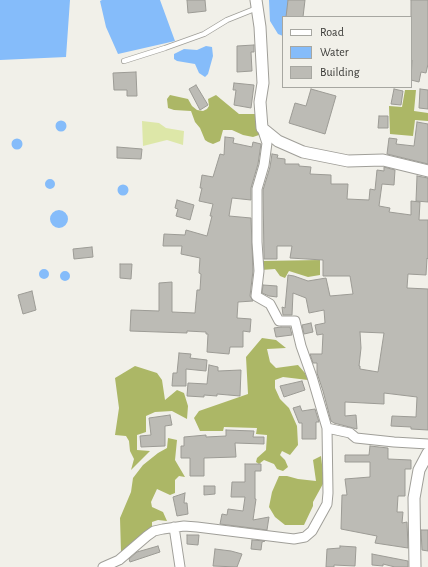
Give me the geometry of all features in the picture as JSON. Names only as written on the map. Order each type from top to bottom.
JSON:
[{"type":"street","points":[[103,567],[119,560],[154,531],[174,527],[197,527],[294,539],[304,537],[312,532],[327,504],[327,428],[301,346],[295,321],[279,320],[270,304],[256,296],[259,271],[257,242],[257,188],[264,165],[267,143],[262,128],[260,102],[262,83],[260,27],[256,4]]},
{"type":"street","points":[[262,128],[278,141],[303,152],[348,161],[383,160],[428,171]]},
{"type":"street","points":[[327,428],[350,433],[356,438],[428,444]]},
{"type":"street","points":[[414,567],[414,498],[419,470],[428,453]]},
{"type":"street","points":[[174,527],[180,567]]},
{"type":"lane","points":[[124,61],[204,34],[256,4]]},
{"type":"green space","points":[[405,90],[416,90],[414,111],[428,113],[428,121],[415,120],[413,136],[390,134],[389,106],[402,107]]},
{"type":"green space","points":[[170,95],[188,99],[192,106],[197,110],[203,111],[209,106],[208,99],[216,95],[239,114],[255,114],[258,116],[259,135],[253,137],[243,135],[232,130],[223,130],[220,141],[213,144],[208,142],[205,140],[200,128],[195,122],[191,111],[174,110],[168,108],[167,99]]},
{"type":"green space","points":[[142,121],[159,123],[166,128],[184,131],[183,145],[167,140],[143,146]]},
{"type":"green space","points":[[320,260],[320,275],[308,277],[289,271],[285,278],[280,276],[275,269],[261,270],[261,261]]},
{"type":"green space","points":[[262,338],[276,340],[286,348],[267,349],[270,362],[276,368],[298,365],[305,373],[308,380],[283,377],[275,380],[275,388],[280,399],[289,408],[297,426],[298,445],[290,455],[282,451],[280,455],[285,460],[288,467],[283,471],[277,469],[274,464],[264,460],[259,464],[256,462],[257,458],[266,450],[267,435],[256,434],[257,428],[224,427],[223,431],[200,431],[194,418],[199,411],[248,394],[246,357]]},
{"type":"green space","points":[[135,366],[157,373],[162,380],[165,400],[177,390],[184,393],[188,406],[187,419],[172,411],[155,412],[146,416],[146,432],[137,435],[137,450],[150,451],[131,470],[134,459],[130,451],[129,441],[126,436],[115,435],[119,408],[115,378]]},
{"type":"green space","points":[[168,438],[177,440],[175,460],[185,477],[179,476],[175,480],[175,493],[170,495],[157,489],[151,502],[152,507],[163,512],[167,521],[158,520],[152,522],[152,528],[121,552],[120,518],[131,492],[133,478],[143,465],[167,448]]},
{"type":"green space","points":[[321,456],[324,482],[313,502],[313,506],[304,525],[285,525],[275,517],[269,507],[272,492],[279,476],[316,481],[313,460]]},
{"type":"water","points":[[0,0],[70,0],[66,57],[0,60]]},
{"type":"water","points":[[160,0],[175,41],[118,54],[106,27],[100,1]]},
{"type":"water","points":[[269,0],[289,0],[290,16],[282,16],[282,36],[278,34],[270,21]]},
{"type":"water","points":[[206,46],[212,47],[213,56],[208,74],[205,77],[199,73],[195,64],[177,61],[174,59],[174,54],[184,49],[197,50]]},
{"type":"water","points":[[61,120],[65,122],[67,126],[65,130],[61,132],[57,130],[55,126],[57,122]]},
{"type":"water","points":[[17,138],[21,140],[23,144],[21,148],[17,150],[13,148],[11,144],[13,140]]},
{"type":"water","points":[[50,179],[55,184],[50,189],[45,184]]},
{"type":"water","points":[[121,185],[125,185],[127,186],[127,194],[121,195],[118,192],[118,188]]},
{"type":"water","points":[[59,210],[65,213],[68,219],[65,225],[59,228],[53,225],[50,219],[53,213]]},
{"type":"water","points":[[42,269],[46,269],[49,274],[46,279],[42,279],[39,276],[39,272]]},
{"type":"water","points":[[63,271],[67,271],[69,272],[69,280],[63,281],[60,278],[60,274]]},
{"type":"building","points":[[187,0],[205,0],[206,11],[188,13]]},
{"type":"building","points":[[288,0],[305,0],[303,16],[286,16]]},
{"type":"building","points":[[411,0],[428,0],[428,64],[426,73],[421,72],[419,82],[412,80]]},
{"type":"building","points":[[254,45],[254,52],[251,52],[252,71],[237,72],[237,46]]},
{"type":"building","points":[[136,72],[137,96],[127,96],[127,90],[114,90],[113,73]]},
{"type":"building","points":[[234,83],[254,85],[251,108],[234,105],[236,90],[233,90]]},
{"type":"building","points":[[196,85],[208,105],[200,110],[189,89]]},
{"type":"building","points":[[311,89],[336,96],[325,134],[289,123],[295,103],[306,106]]},
{"type":"building","points":[[394,89],[403,91],[401,105],[391,104]]},
{"type":"building","points":[[420,89],[428,90],[428,109],[419,108]]},
{"type":"building","points":[[379,116],[388,116],[388,128],[378,128]]},
{"type":"building","points":[[417,122],[428,124],[428,164],[387,154],[389,138],[397,139],[396,144],[414,146]]},
{"type":"building","points":[[225,137],[234,138],[233,143],[252,147],[253,142],[261,144],[258,164],[251,188],[251,200],[232,198],[229,216],[251,218],[253,271],[250,296],[253,301],[238,302],[237,318],[251,319],[250,332],[243,331],[243,347],[230,347],[229,354],[207,352],[208,334],[206,334],[206,332],[187,331],[187,333],[130,331],[131,310],[159,311],[159,283],[172,282],[172,312],[195,313],[197,290],[200,290],[200,258],[181,254],[182,246],[163,246],[164,234],[185,235],[186,230],[207,236],[212,216],[210,216],[213,204],[199,201],[202,188],[200,188],[202,175],[213,177],[220,154],[224,155]]},
{"type":"building","points":[[117,147],[142,149],[141,159],[117,158]]},
{"type":"building","points":[[272,154],[278,155],[277,158],[285,159],[285,164],[299,164],[299,166],[311,167],[310,174],[331,175],[331,184],[348,184],[347,199],[369,200],[370,189],[375,190],[377,170],[384,171],[384,167],[395,170],[394,185],[382,184],[379,206],[390,208],[389,212],[411,215],[411,201],[420,202],[419,220],[428,220],[428,259],[427,258],[426,275],[408,274],[407,288],[428,289],[428,430],[391,426],[392,416],[416,417],[417,397],[384,393],[384,404],[345,402],[345,416],[356,415],[357,429],[331,421],[317,373],[317,363],[313,363],[310,354],[322,354],[323,334],[317,335],[315,325],[325,323],[324,310],[309,313],[306,298],[293,293],[292,315],[283,315],[282,307],[285,308],[288,275],[308,281],[326,278],[330,296],[353,294],[350,276],[323,276],[323,260],[290,258],[292,246],[277,246],[277,259],[264,259],[263,190],[270,167]],"holes":[[[360,332],[384,333],[378,372],[360,369]]]},
{"type":"building","points":[[417,176],[428,178],[428,202],[416,201]]},
{"type":"building","points":[[177,200],[194,205],[190,220],[176,216],[178,209],[175,208]]},
{"type":"building","points":[[92,247],[93,257],[74,259],[73,249]]},
{"type":"building","points":[[120,264],[132,264],[131,279],[120,278]]},
{"type":"building","points":[[263,285],[277,286],[277,297],[262,293]]},
{"type":"building","points":[[32,291],[36,310],[23,314],[18,295]]},
{"type":"building","points":[[311,323],[313,332],[304,334],[302,325]]},
{"type":"building","points":[[290,327],[292,335],[276,337],[274,328]]},
{"type":"building","points":[[179,353],[191,354],[190,358],[207,360],[206,371],[186,369],[186,386],[172,386],[173,373],[177,373]]},
{"type":"building","points":[[209,365],[218,367],[218,371],[241,370],[240,396],[217,394],[217,396],[204,395],[204,397],[187,396],[188,383],[207,384]]},
{"type":"building","points":[[302,381],[305,390],[284,397],[280,386]]},
{"type":"building","points":[[300,406],[302,411],[315,409],[319,422],[316,422],[316,439],[302,439],[302,423],[299,423],[293,408]]},
{"type":"building","points":[[170,415],[172,425],[165,426],[165,446],[141,447],[140,436],[151,435],[149,418]]},
{"type":"building","points":[[226,430],[254,431],[253,437],[264,437],[264,444],[235,443],[236,457],[204,458],[204,476],[190,476],[190,458],[181,458],[181,446],[184,446],[184,437],[206,435],[206,437],[226,436]]},
{"type":"building","points":[[370,446],[388,448],[388,459],[411,460],[411,469],[405,469],[405,496],[398,496],[397,512],[403,512],[402,523],[407,522],[408,548],[375,543],[377,536],[341,529],[342,495],[347,495],[345,479],[370,477],[370,462],[345,462],[345,455],[369,455]]},
{"type":"building","points":[[245,464],[261,464],[261,471],[255,471],[256,499],[253,520],[269,517],[267,530],[220,524],[222,514],[227,515],[228,509],[243,511],[245,497],[231,497],[232,482],[245,482]]},
{"type":"building","points":[[204,486],[215,486],[215,494],[204,495]]},
{"type":"building","points":[[185,493],[184,503],[187,503],[188,514],[177,516],[173,497]]},
{"type":"building","points":[[421,530],[428,530],[428,551],[422,550]]},
{"type":"building","points":[[187,535],[199,535],[198,545],[187,544]]},
{"type":"building","points":[[252,540],[265,541],[262,542],[261,550],[251,549]]},
{"type":"building","points":[[158,546],[160,552],[130,562],[129,559],[137,552]]},
{"type":"building","points":[[340,546],[356,547],[355,566],[334,565],[334,567],[326,567],[327,549],[340,548]]},
{"type":"building","points":[[215,549],[242,554],[237,567],[213,566]]},
{"type":"building","points":[[372,554],[408,561],[408,567],[395,567],[383,564],[383,566],[372,565]]}]
